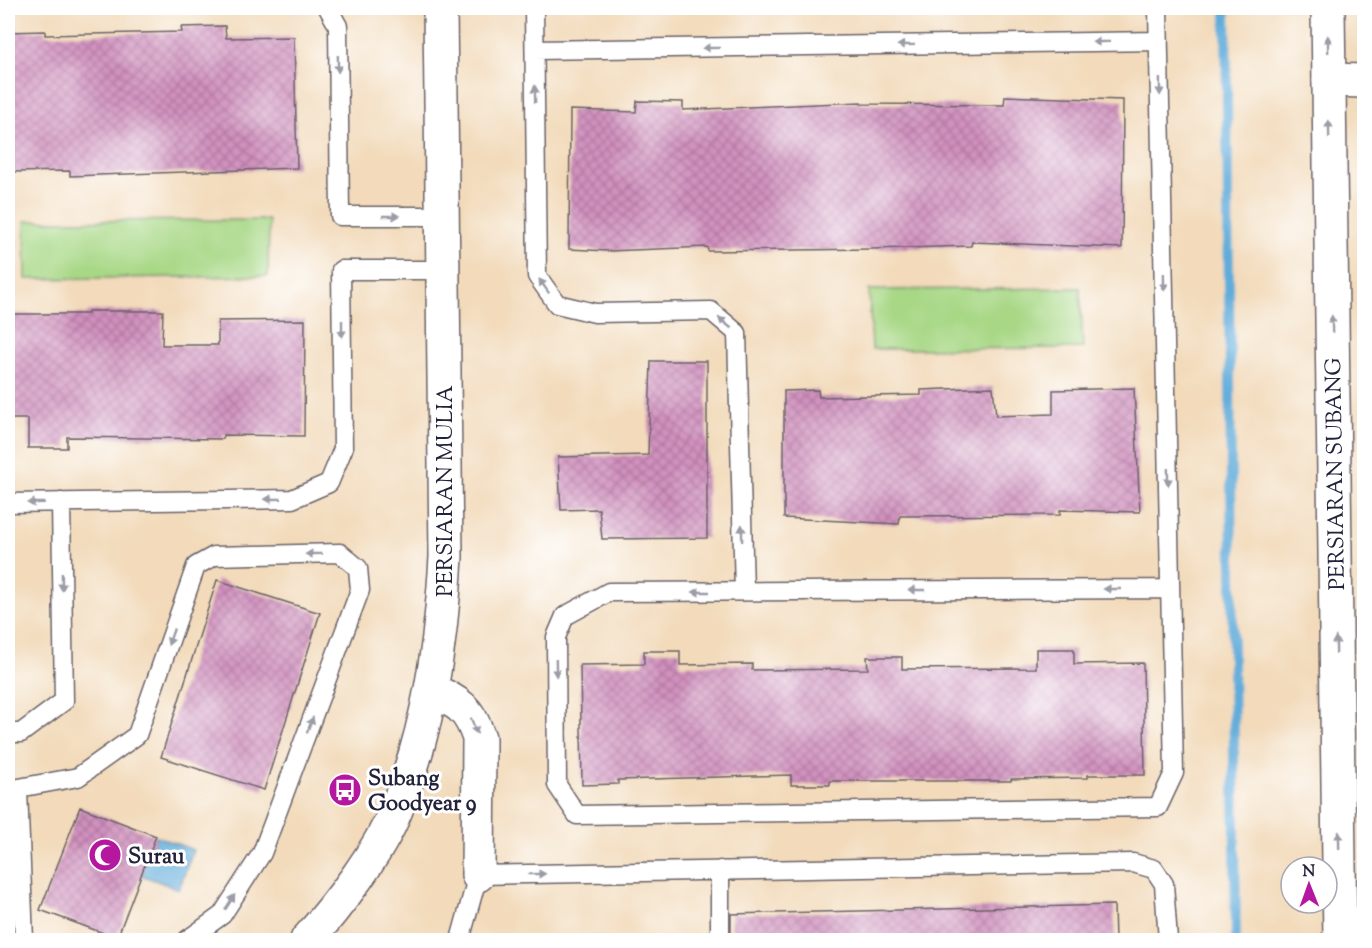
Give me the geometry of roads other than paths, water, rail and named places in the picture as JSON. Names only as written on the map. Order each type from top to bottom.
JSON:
[{"type":"street","name":"PERSIARAN MULIA","points":[[307,940],[359,873],[395,814],[415,756],[432,690],[442,619],[446,557],[440,8]]},
{"type":"street","name":"PERSIARAN SUBANG","points":[[1328,8],[1340,940]]},
{"type":"street","points":[[1329,80],[1365,81]]},
{"type":"street","points":[[432,690],[459,702],[472,719],[479,738],[478,875]]},
{"type":"lane","points":[[328,8],[338,26],[340,216],[443,216]]},
{"type":"lane","points":[[534,8],[537,276],[557,304],[595,313],[711,311],[737,333],[744,591]]},
{"type":"lane","points":[[1158,8],[1174,773],[1158,807],[577,815],[557,785],[556,637],[565,616],[609,592],[1170,589]]},
{"type":"lane","points":[[535,50],[1159,41]]},
{"type":"lane","points":[[8,503],[291,499],[329,483],[343,449],[341,270],[444,270]]},
{"type":"lane","points":[[8,733],[21,733],[64,701],[61,502]]},
{"type":"lane","points":[[24,940],[13,790],[78,777],[137,735],[196,566],[214,556],[340,553],[358,568],[360,590],[262,854],[222,915],[187,940]]},
{"type":"lane","points":[[460,940],[478,875],[1133,863],[1154,869],[1164,884],[1168,940]]},
{"type":"lane","points":[[720,870],[720,940]]},
{"type":"water","points":[[156,836],[193,850],[179,889],[141,875]]},
{"type":"waterway","points":[[1226,8],[1236,940]]},
{"type":"place","name":"Subang Goodyear 9","points":[[345,790]]},
{"type":"place","name":"Surau","points":[[105,855]]}]
